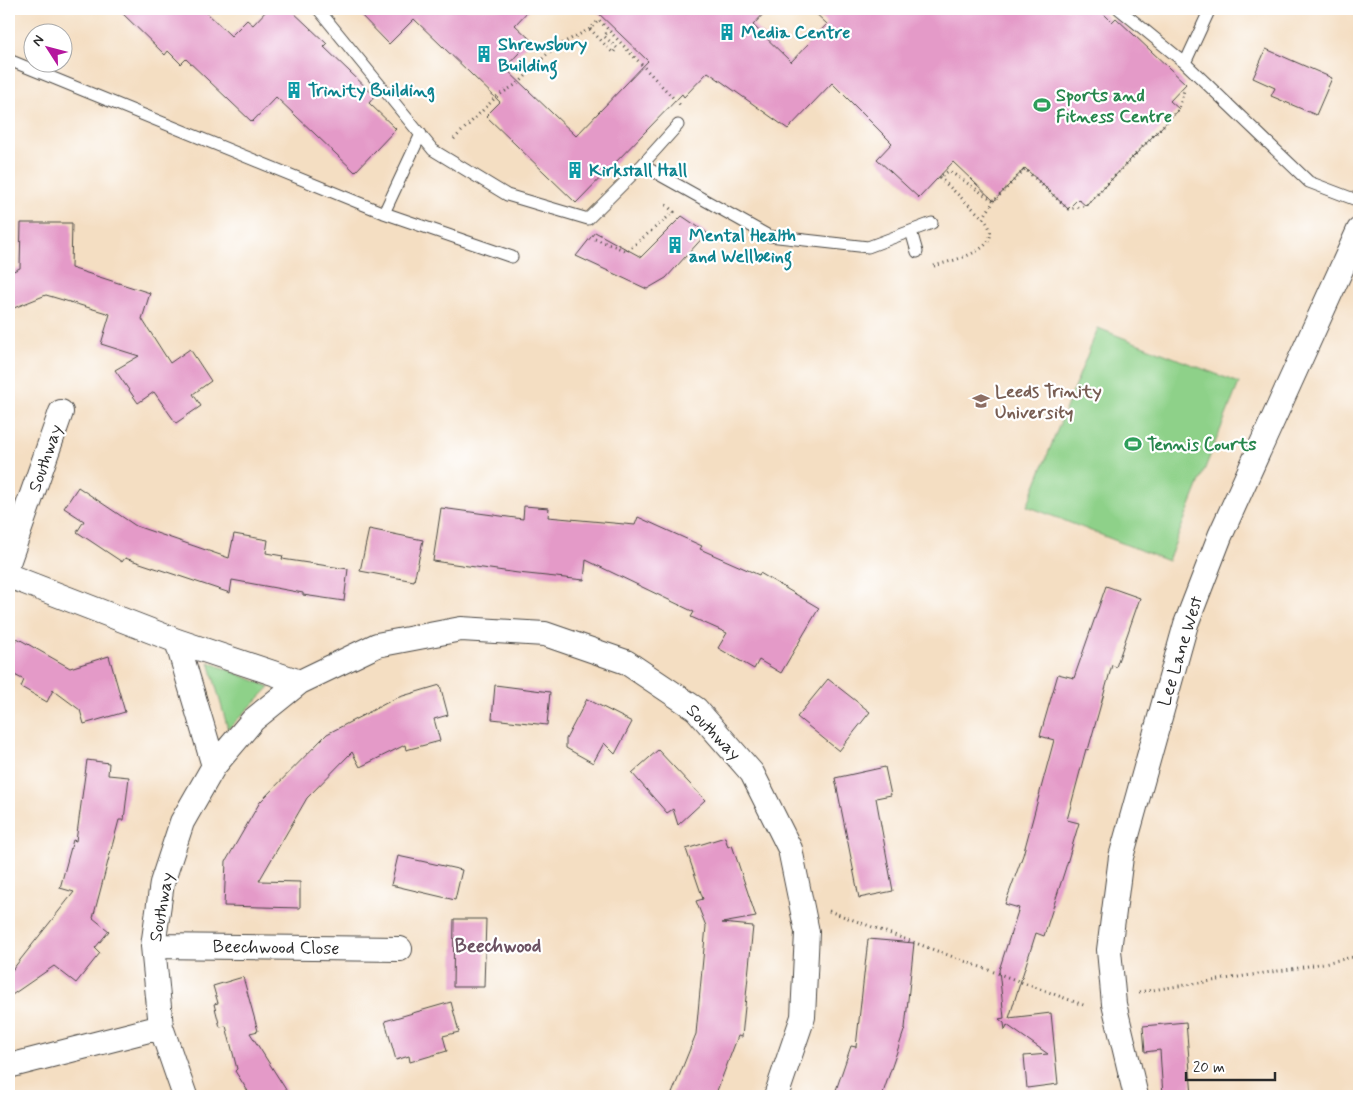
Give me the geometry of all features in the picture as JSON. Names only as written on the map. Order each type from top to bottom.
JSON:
[{"type":"street","name":"Lee Lane West","points":[[1136,1096],[1116,1010],[1109,950],[1121,857],[1186,624],[1220,536],[1359,230]]},
{"type":"street","name":"Southway","points":[[9,560],[61,412]]},
{"type":"street","points":[[9,576],[177,640],[300,682]]},
{"type":"street","name":"Southway","points":[[185,1096],[161,1027],[153,946],[162,883],[179,831],[214,766],[253,720],[300,682],[377,645],[461,629],[545,634],[626,662],[696,709],[752,773],[790,849],[807,932],[802,1017],[776,1096]]},
{"type":"street","points":[[177,640],[214,766]]},
{"type":"street","name":"Beechwood Close","points":[[153,946],[400,949]]},
{"type":"street","points":[[9,1066],[161,1027]]},
{"type":"lane","points":[[318,9],[433,150],[507,195],[588,219],[642,165],[678,125]]},
{"type":"lane","points":[[1119,9],[1185,63],[1309,182],[1359,201]]},
{"type":"lane","points":[[1185,63],[1210,9]]},
{"type":"lane","points":[[9,60],[384,213],[512,256]]},
{"type":"lane","points":[[384,213],[421,134]]},
{"type":"lane","points":[[642,165],[769,236],[868,247],[932,223]]},
{"type":"lane","points":[[911,231],[917,252]]},
{"type":"path","points":[[440,154],[496,97],[520,82],[557,46],[590,29],[599,20],[682,104],[678,125]]},
{"type":"path","points":[[590,29],[613,53],[617,48],[604,36],[609,30]]},
{"type":"path","points":[[983,218],[994,201],[1025,168],[1068,209],[1086,206],[1179,109],[1186,84]]},
{"type":"path","points":[[917,252],[925,268],[978,252],[984,247],[989,238],[988,223],[939,177],[950,171],[994,201]]},
{"type":"path","points":[[594,239],[627,251],[674,212],[630,176]]},
{"type":"path","points":[[801,900],[1116,1010],[1136,992],[1298,968],[1359,956]]},
{"type":"green space","name":"Tennis Courts","points":[[1098,328],[1239,383],[1168,561],[1027,506]]},
{"type":"green space","points":[[209,662],[270,687],[228,729]]},
{"type":"building","name":"Trinity Building","points":[[118,9],[203,9],[231,36],[247,20],[253,25],[268,9],[290,9],[327,44],[324,47],[375,96],[369,103],[396,129],[355,172],[276,97],[252,122],[186,59],[181,64],[168,51],[165,55]]},
{"type":"building","points":[[355,9],[530,9],[515,25],[531,40],[505,68],[576,136],[648,61],[594,9],[768,9],[753,25],[791,62],[827,24],[811,9],[1099,9],[1112,22],[1116,18],[1186,84],[1170,101],[1179,109],[1086,206],[1078,199],[1068,209],[1025,168],[994,201],[953,162],[919,198],[877,159],[892,143],[832,83],[788,129],[708,72],[684,97],[682,94],[576,203],[486,116],[500,102],[414,19],[389,44]]},
{"type":"building","points":[[1266,49],[1332,78],[1316,115],[1271,96],[1275,88],[1253,78]]},
{"type":"building","name":"Mental Health and Wellbeing","points":[[682,216],[707,233],[666,278],[647,289],[576,256],[595,232],[641,257]]},
{"type":"building","points":[[21,223],[72,223],[71,268],[150,293],[142,319],[170,363],[190,349],[211,381],[193,394],[201,406],[176,423],[154,392],[138,403],[115,370],[139,356],[101,344],[110,314],[46,295],[9,310],[9,273],[20,268]]},
{"type":"building","points":[[78,487],[136,526],[229,558],[234,534],[268,540],[266,553],[283,556],[282,559],[348,569],[344,601],[303,595],[303,593],[232,580],[230,593],[125,558],[122,562],[77,532],[84,521],[64,508]]},
{"type":"building","points":[[524,506],[549,508],[548,517],[635,525],[638,517],[702,546],[700,549],[759,575],[760,573],[819,608],[781,673],[759,660],[754,669],[718,648],[727,633],[691,617],[694,612],[586,560],[584,580],[433,561],[441,508],[523,519]]},
{"type":"building","points":[[369,529],[423,540],[414,581],[360,571]]},
{"type":"building","points":[[1106,586],[1140,598],[1116,667],[1112,665],[1088,750],[1086,749],[1067,820],[1079,823],[1065,870],[1044,936],[1036,933],[1009,1018],[1051,1013],[1058,1084],[1027,1088],[1024,1056],[1048,1054],[1007,1025],[1005,1030],[1004,1023],[999,1019],[1004,1018],[999,970],[1019,908],[1005,904],[1023,855],[1054,740],[1040,736],[1058,674],[1074,678]]},
{"type":"building","points":[[17,638],[70,668],[109,656],[125,712],[84,724],[80,710],[53,690],[47,702],[21,687],[24,680],[9,672],[9,652]]},
{"type":"building","points":[[828,679],[870,712],[839,751],[797,717]]},
{"type":"building","points":[[440,685],[448,715],[434,719],[440,741],[406,750],[405,745],[360,767],[352,752],[307,798],[259,881],[300,882],[300,908],[224,906],[226,861],[260,802],[327,734],[396,698]]},
{"type":"building","points":[[495,685],[550,692],[547,725],[492,719]]},
{"type":"building","points":[[587,699],[632,722],[615,754],[604,743],[593,763],[566,748],[566,739]]},
{"type":"building","points":[[658,750],[705,800],[678,825],[673,809],[667,813],[632,773]]},
{"type":"building","points":[[87,760],[109,763],[108,775],[129,777],[124,820],[119,820],[93,918],[109,931],[95,948],[100,953],[76,983],[54,966],[9,997],[9,974],[74,892],[60,888],[73,840],[76,841]]},
{"type":"building","points":[[885,767],[891,795],[876,798],[893,891],[859,898],[835,778]]},
{"type":"building","points":[[725,837],[728,847],[732,845],[756,917],[722,923],[753,926],[742,1037],[738,1036],[715,1096],[671,1096],[696,1034],[706,926],[696,901],[703,899],[686,849]]},
{"type":"building","points":[[398,856],[462,870],[455,900],[391,885]]},
{"type":"building","points":[[454,919],[486,919],[484,987],[453,987]]},
{"type":"building","points":[[868,939],[914,943],[905,1028],[882,1096],[834,1096],[851,1046],[856,1047]]},
{"type":"building","points":[[243,977],[258,1031],[250,1033],[290,1096],[251,1096],[235,1071],[237,1069],[226,1026],[220,1027],[214,1004],[218,1003],[213,986]]},
{"type":"building","points":[[451,1002],[459,1032],[443,1036],[447,1051],[410,1062],[409,1056],[396,1060],[385,1021]]},
{"type":"building","points":[[1186,1022],[1192,1096],[1163,1096],[1160,1050],[1145,1052],[1143,1026]]},
{"type":"place","name":"Media Centre","points":[[727,32]]},
{"type":"place","name":"Shrewsbury Building","points":[[484,54]]},
{"type":"place","name":"Trinity Building","points":[[294,90]]},
{"type":"place","name":"Sports and Fitness Centre","points":[[1042,105]]},
{"type":"place","name":"Kirkstall Hall","points":[[575,170]]},
{"type":"place","name":"Mental Health and Wellbeing","points":[[675,245]]},
{"type":"place","name":"Leeds Trinity University","points":[[981,401]]},
{"type":"place","name":"Tennis Courts","points":[[1133,444]]},
{"type":"district","name":"Beechwood","points":[[498,945]]}]
